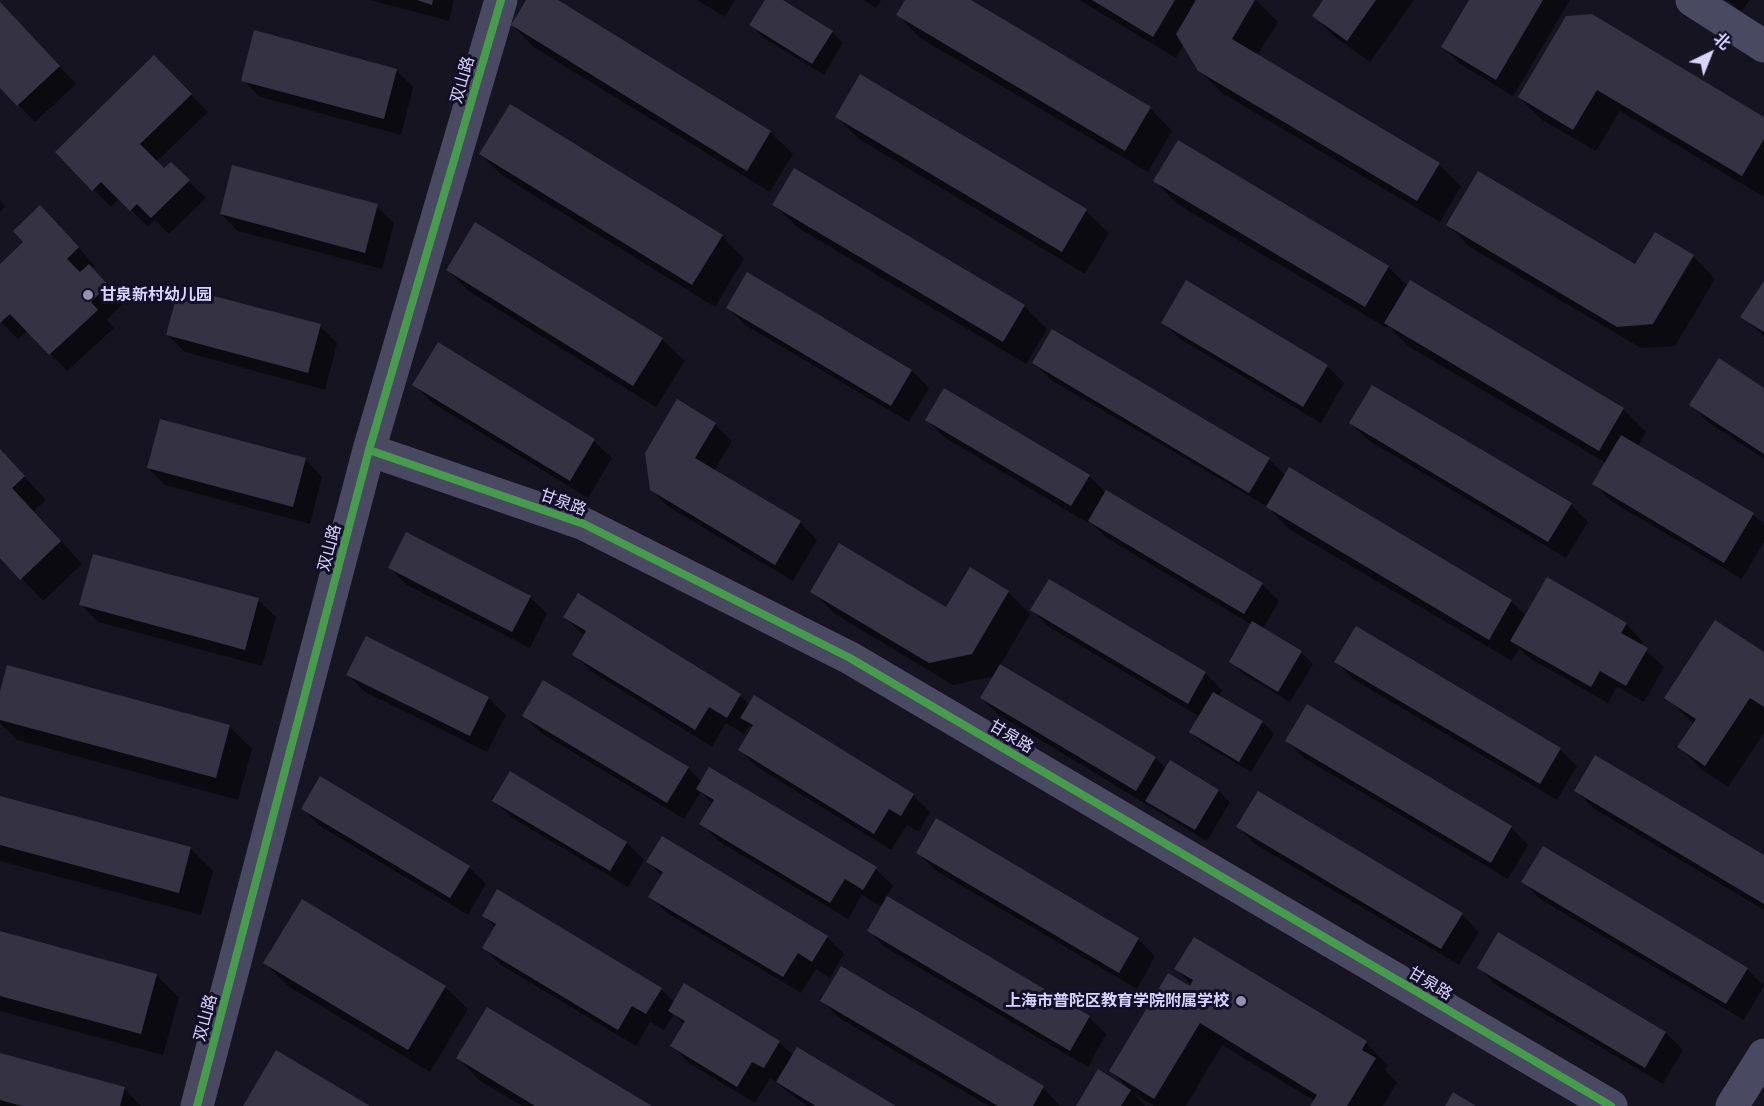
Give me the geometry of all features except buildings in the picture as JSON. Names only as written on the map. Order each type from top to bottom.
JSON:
[{"type":"street","name":"双山路","points":[[197,1106],[369,450],[501,0]]},
{"type":"street","points":[[1692,0],[1764,46]]},
{"type":"street","name":"甘泉路","points":[[369,450],[584,524],[850,658],[1611,1106]]},
{"type":"street","points":[[1732,1106],[1764,1055]]},
{"type":"cycle path","points":[[197,1106],[369,450],[501,0]]},
{"type":"cycle path","points":[[369,450],[584,524],[850,658],[1611,1106]]},
{"type":"place","name":"甘泉新村幼儿园","points":[[88,295]]},
{"type":"place","name":"上海市普陀区教育学院附属学校","points":[[1241,1001]]}]
